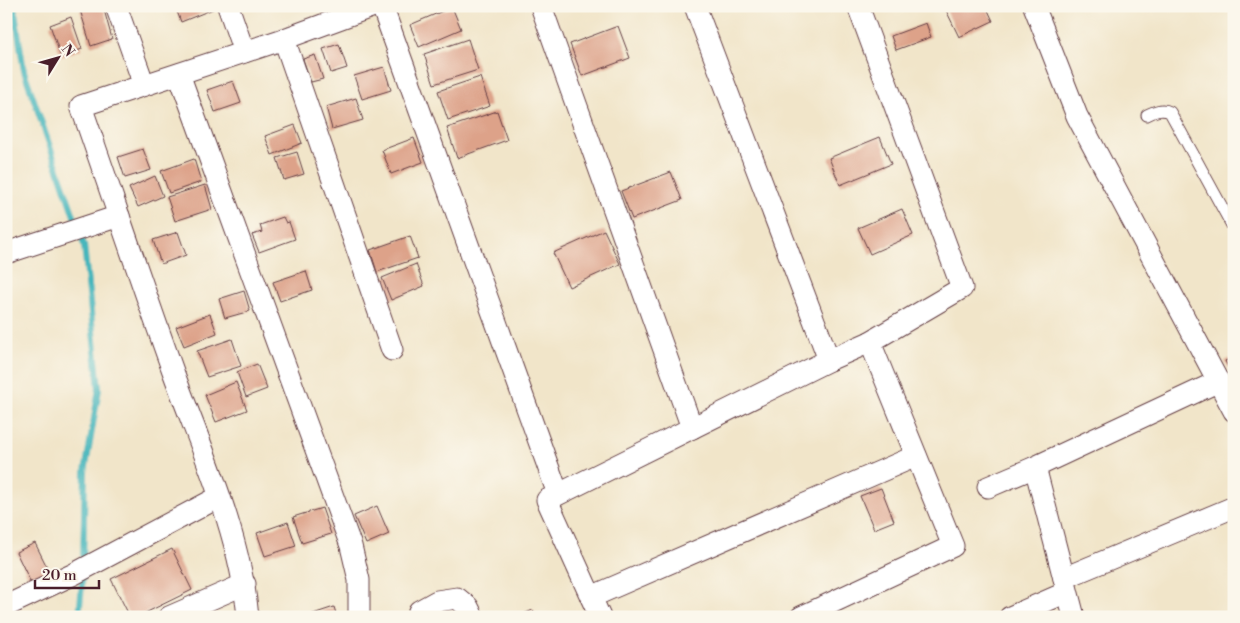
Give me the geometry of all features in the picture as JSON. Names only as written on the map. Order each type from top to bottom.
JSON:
[{"type":"street","points":[[116,6],[144,85]]},
{"type":"street","points":[[228,6],[244,52]]},
{"type":"street","points":[[248,617],[245,584],[219,497],[81,106],[284,39],[346,11],[374,6]]},
{"type":"street","points":[[382,6],[558,494]]},
{"type":"street","points":[[541,6],[692,428]]},
{"type":"street","points":[[695,6],[829,360]]},
{"type":"street","points":[[600,617],[547,500],[829,360],[870,342],[962,288],[858,6]]},
{"type":"street","points":[[1034,6],[1077,116],[1234,411]]},
{"type":"street","points":[[284,39],[392,350]]},
{"type":"street","points":[[179,74],[351,546],[359,580],[359,617]]},
{"type":"street","points":[[6,253],[119,216]]},
{"type":"street","points":[[802,617],[830,610],[953,546],[870,342]]},
{"type":"street","points":[[988,486],[1219,381]]},
{"type":"street","points":[[591,597],[916,456]]},
{"type":"street","points":[[1035,466],[1074,617]]},
{"type":"street","points":[[6,606],[74,574],[219,497]]},
{"type":"street","points":[[1010,617],[1066,585],[1234,507]]},
{"type":"street","points":[[169,617],[245,584]]},
{"type":"street","points":[[419,611],[437,601],[457,598],[468,607],[472,617]]},
{"type":"lane","points":[[1147,115],[1157,110],[1170,112],[1234,229]]},
{"type":"building","points":[[103,6],[112,39],[91,46],[80,10]]},
{"type":"building","points":[[175,6],[211,6],[213,9],[181,22]]},
{"type":"building","points":[[944,6],[986,6],[993,21],[959,37]]},
{"type":"building","points":[[452,7],[461,29],[419,47],[410,25]]},
{"type":"building","points":[[71,17],[82,49],[61,57],[50,25]]},
{"type":"building","points":[[926,23],[931,37],[896,50],[891,36]]},
{"type":"building","points":[[618,26],[630,58],[582,76],[570,44]]},
{"type":"building","points":[[468,39],[478,70],[434,84],[424,54]]},
{"type":"building","points":[[339,44],[347,68],[331,73],[323,49]]},
{"type":"building","points":[[315,55],[323,79],[311,82],[303,59]]},
{"type":"building","points":[[384,67],[391,90],[362,99],[354,76]]},
{"type":"building","points":[[480,77],[490,106],[448,120],[438,91]]},
{"type":"building","points":[[233,81],[241,103],[215,112],[207,90]]},
{"type":"building","points":[[356,98],[363,120],[332,129],[326,107]]},
{"type":"building","points":[[497,111],[507,140],[457,158],[447,128]]},
{"type":"building","points":[[295,125],[302,143],[272,155],[265,136]]},
{"type":"building","points":[[880,137],[891,164],[840,185],[829,158]]},
{"type":"building","points":[[414,138],[423,162],[391,174],[382,150]]},
{"type":"building","points":[[143,149],[151,170],[125,178],[118,157]]},
{"type":"building","points":[[297,152],[304,174],[284,180],[277,158]]},
{"type":"building","points":[[194,159],[201,182],[169,193],[161,171]]},
{"type":"building","points":[[671,172],[682,200],[632,219],[621,191]]},
{"type":"building","points":[[155,176],[163,196],[138,207],[129,188]]},
{"type":"building","points":[[205,185],[212,209],[175,221],[167,197]]},
{"type":"building","points":[[902,209],[913,235],[870,254],[858,228]]},
{"type":"building","points":[[283,217],[286,223],[289,222],[295,239],[259,252],[252,235],[262,232],[260,225]]},
{"type":"building","points":[[604,230],[620,264],[569,287],[553,253]]},
{"type":"building","points":[[178,232],[186,255],[161,264],[153,240]]},
{"type":"building","points":[[410,236],[418,258],[377,272],[370,250]]},
{"type":"building","points":[[416,264],[424,286],[391,300],[382,278]]},
{"type":"building","points":[[306,271],[312,290],[280,301],[273,282]]},
{"type":"building","points":[[244,291],[250,311],[225,318],[219,299]]},
{"type":"building","points":[[210,314],[217,333],[184,346],[176,327]]},
{"type":"building","points":[[232,339],[241,366],[207,377],[197,351]]},
{"type":"building","points":[[1234,357],[1234,378],[1225,361]]},
{"type":"building","points":[[257,364],[267,389],[246,397],[237,372]]},
{"type":"building","points":[[236,382],[247,410],[216,422],[205,395]]},
{"type":"building","points":[[881,488],[894,521],[874,529],[860,496]]},
{"type":"building","points":[[377,506],[389,534],[366,544],[354,516]]},
{"type":"building","points":[[322,508],[331,534],[302,543],[293,517]]},
{"type":"building","points":[[288,522],[296,546],[265,556],[257,533]]},
{"type":"building","points":[[35,543],[50,573],[31,583],[16,552]]},
{"type":"building","points":[[172,549],[192,590],[137,617],[130,617],[111,579]]},
{"type":"building","points":[[334,607],[337,617],[307,617],[307,616]]},
{"type":"building","points":[[533,610],[536,617],[516,617]]},
{"type":"building","points":[[53,612],[55,617],[44,617],[44,615]]},
{"type":"waterway","points":[[14,6],[24,71],[84,245],[99,389],[85,472],[83,563]]},
{"type":"waterway","points":[[79,617],[83,573]]}]
